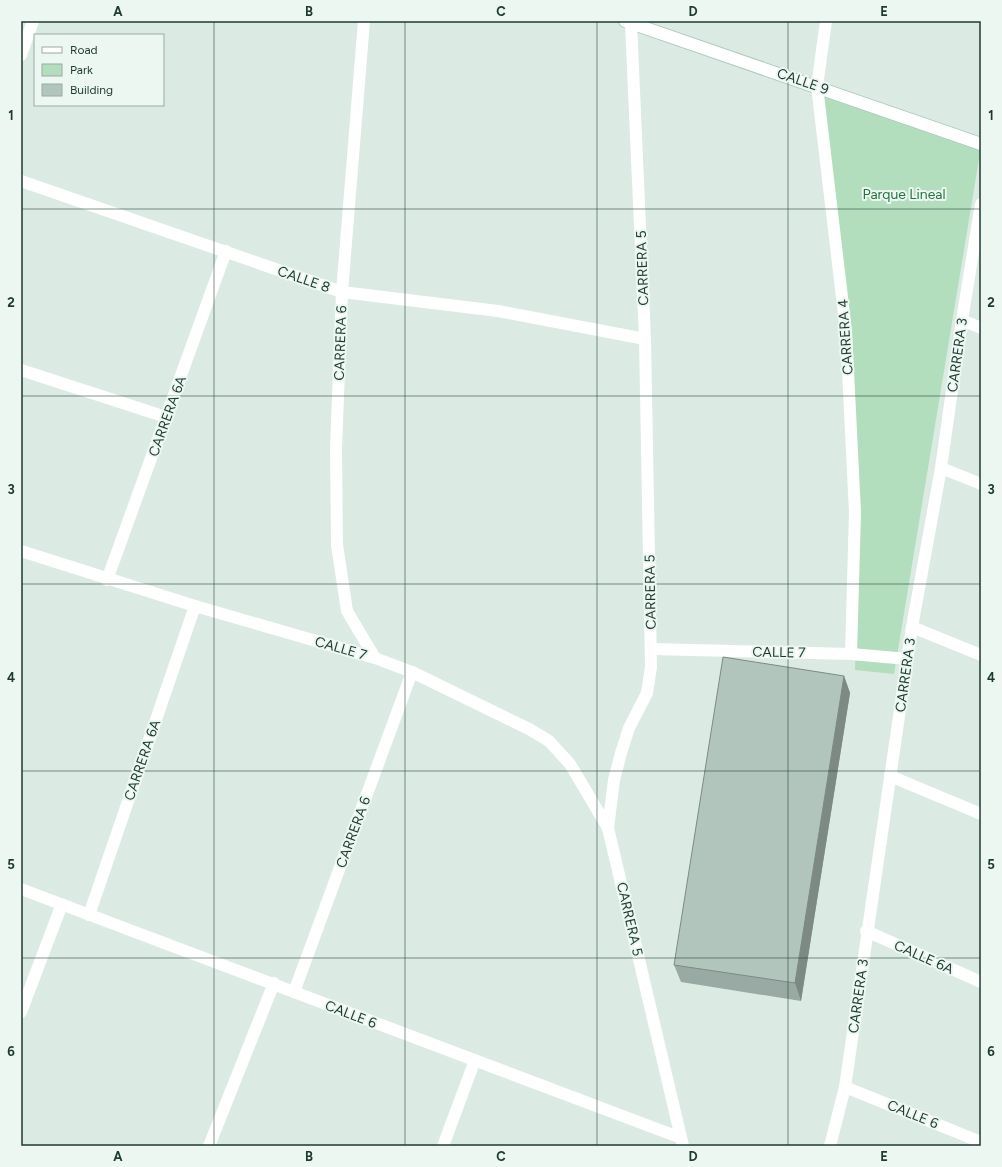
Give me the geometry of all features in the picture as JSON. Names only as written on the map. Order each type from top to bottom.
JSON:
[{"type":"street","points":[[21,55],[33,21]]},
{"type":"street","name":"CARRERA 6","points":[[364,21],[342,292],[336,449],[337,545],[347,611],[375,658]]},
{"type":"street","name":"CARRERA 4","points":[[826,21],[817,86],[846,331],[855,512],[851,654]]},
{"type":"street","name":"CALLE 9","points":[[628,22],[817,86],[981,144]]},
{"type":"street","name":"CARRERA 5","points":[[628,22],[645,339],[651,667],[647,693],[629,728],[621,753],[614,780],[608,828],[682,1142]]},
{"type":"street","name":"CALLE 8","points":[[21,181],[342,292],[498,311],[645,339]]},
{"type":"street","name":"CARRERA 3","points":[[830,1146],[845,1087],[866,931],[912,627],[942,468],[962,320],[981,204]]},
{"type":"street","name":"CARRERA 6A","points":[[107,580],[226,251]]},
{"type":"street","points":[[962,320],[981,328]]},
{"type":"street","points":[[21,370],[166,417]]},
{"type":"street","points":[[942,468],[981,484]]},
{"type":"street","name":"CALLE 7","points":[[21,551],[107,580],[375,658],[412,672],[529,728],[549,741],[570,764],[608,828]]},
{"type":"street","name":"CARRERA 6A","points":[[89,914],[195,606]]},
{"type":"street","points":[[912,627],[981,655]]},
{"type":"street","name":"CALLE 7","points":[[651,649],[851,654],[908,659]]},
{"type":"street","name":"CARRERA 6","points":[[294,992],[412,672]]},
{"type":"street","points":[[890,776],[981,814]]},
{"type":"street","name":"CALLE 6","points":[[21,889],[274,983],[294,992],[475,1060],[682,1142]]},
{"type":"street","points":[[21,1012],[62,904]]},
{"type":"street","name":"CALLE 6A","points":[[866,931],[981,982]]},
{"type":"street","points":[[209,1146],[274,983]]},
{"type":"street","points":[[443,1146],[475,1060]]},
{"type":"street","name":"CALLE 6","points":[[845,1087],[981,1142]]},
{"type":"green space","name":"Parque Lineal","points":[[822,92],[981,147],[894,674],[855,670],[860,518]]},
{"type":"building","points":[[723,657],[844,676],[795,983],[674,965]]}]
